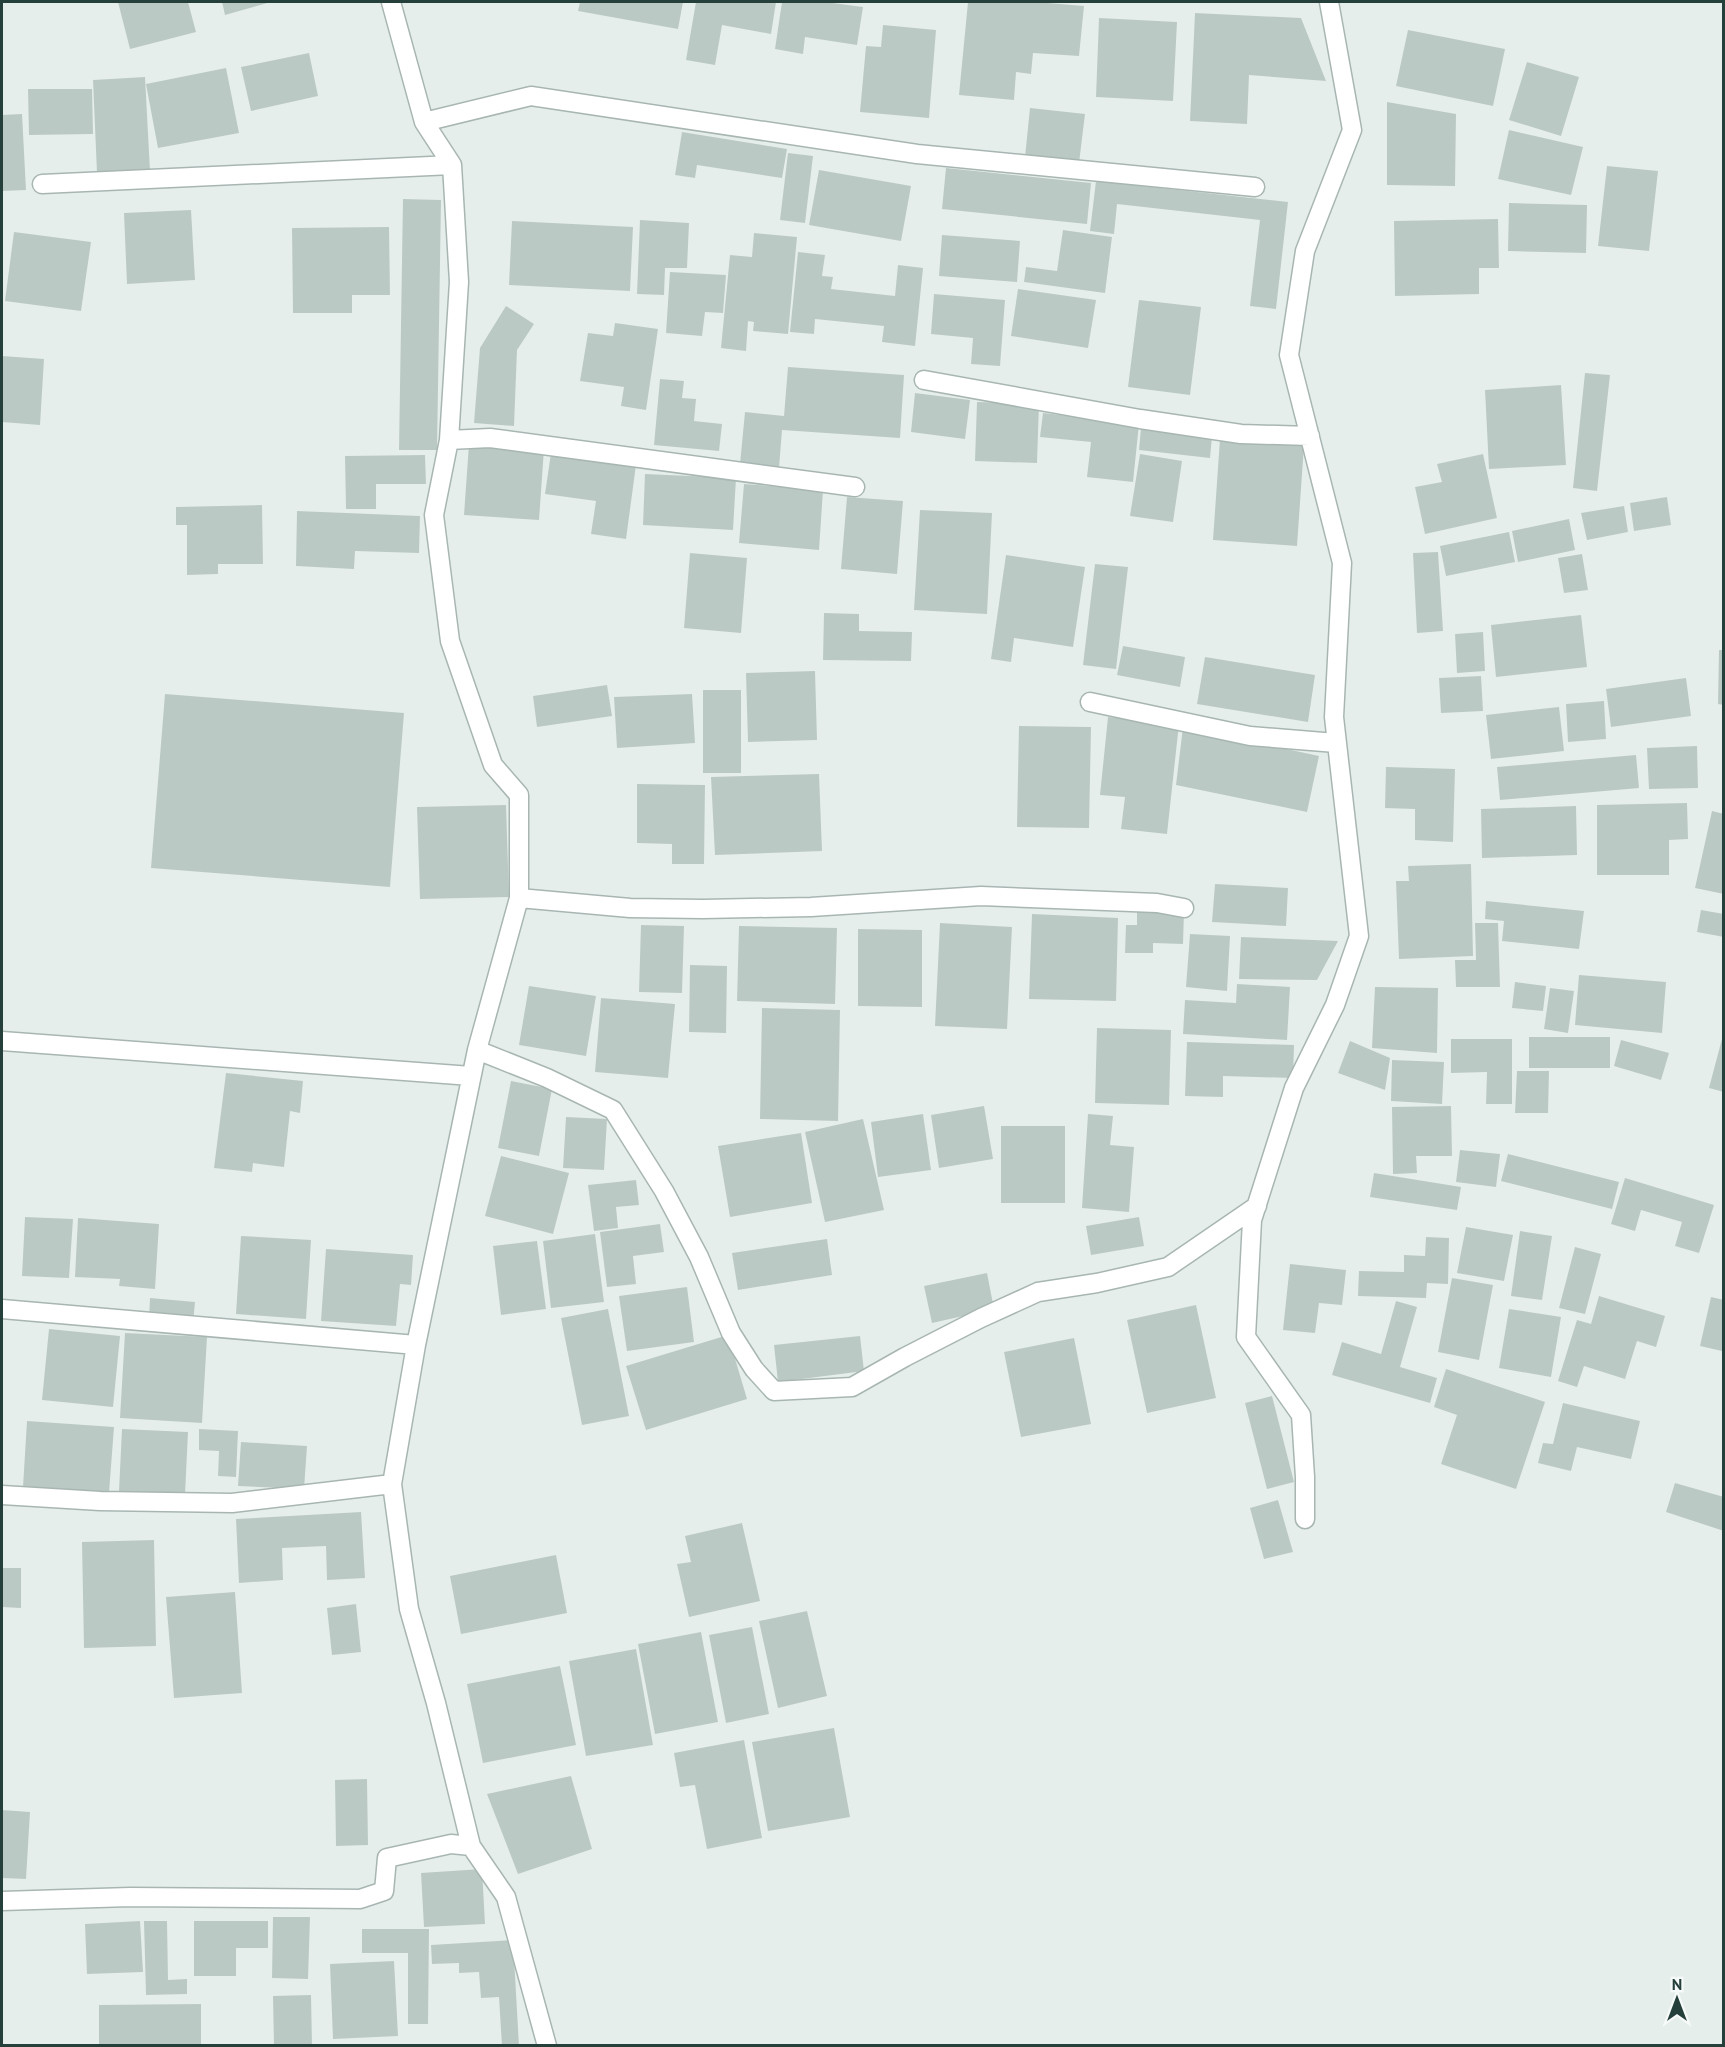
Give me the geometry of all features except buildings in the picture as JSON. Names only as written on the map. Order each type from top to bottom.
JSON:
[{"type":"street","points":[[391,2],[424,122],[452,165],[459,282],[449,440],[434,515],[450,641],[493,765],[519,795],[519,898],[471,1076],[416,1345],[392,1484],[409,1610],[436,1703],[471,1845],[506,1897],[547,2046]]},
{"type":"street","points":[[1305,1519],[1301,1415],[1246,1337],[1252,1220],[1294,1088],[1335,1005],[1359,936],[1334,717],[1342,563],[1289,355],[1305,251],[1352,130],[1329,2]]},
{"type":"street","points":[[424,122],[531,96],[917,154],[1255,187]]},
{"type":"street","points":[[42,184],[452,165]]},
{"type":"street","points":[[924,380],[1196,428],[1241,434],[1310,436]]},
{"type":"street","points":[[449,440],[490,438],[855,487]]},
{"type":"street","points":[[1090,702],[1250,736],[1336,742]]},
{"type":"street","points":[[519,898],[630,908],[704,909],[811,907],[981,896],[1157,903],[1184,908]]},
{"type":"street","points":[[2,1041],[471,1076]]},
{"type":"street","points":[[477,1050],[547,1078],[613,1110],[664,1191],[694,1247],[731,1333],[754,1369],[774,1391],[852,1387],[962,1328],[1038,1292],[1097,1283],[1168,1267],[1257,1206]]},
{"type":"street","points":[[2,1309],[416,1345]]},
{"type":"street","points":[[2,1495],[100,1501],[232,1503],[392,1484]]},
{"type":"street","points":[[2,1901],[130,1897],[360,1899],[384,1891],[387,1858],[451,1844],[471,1845]]}]
